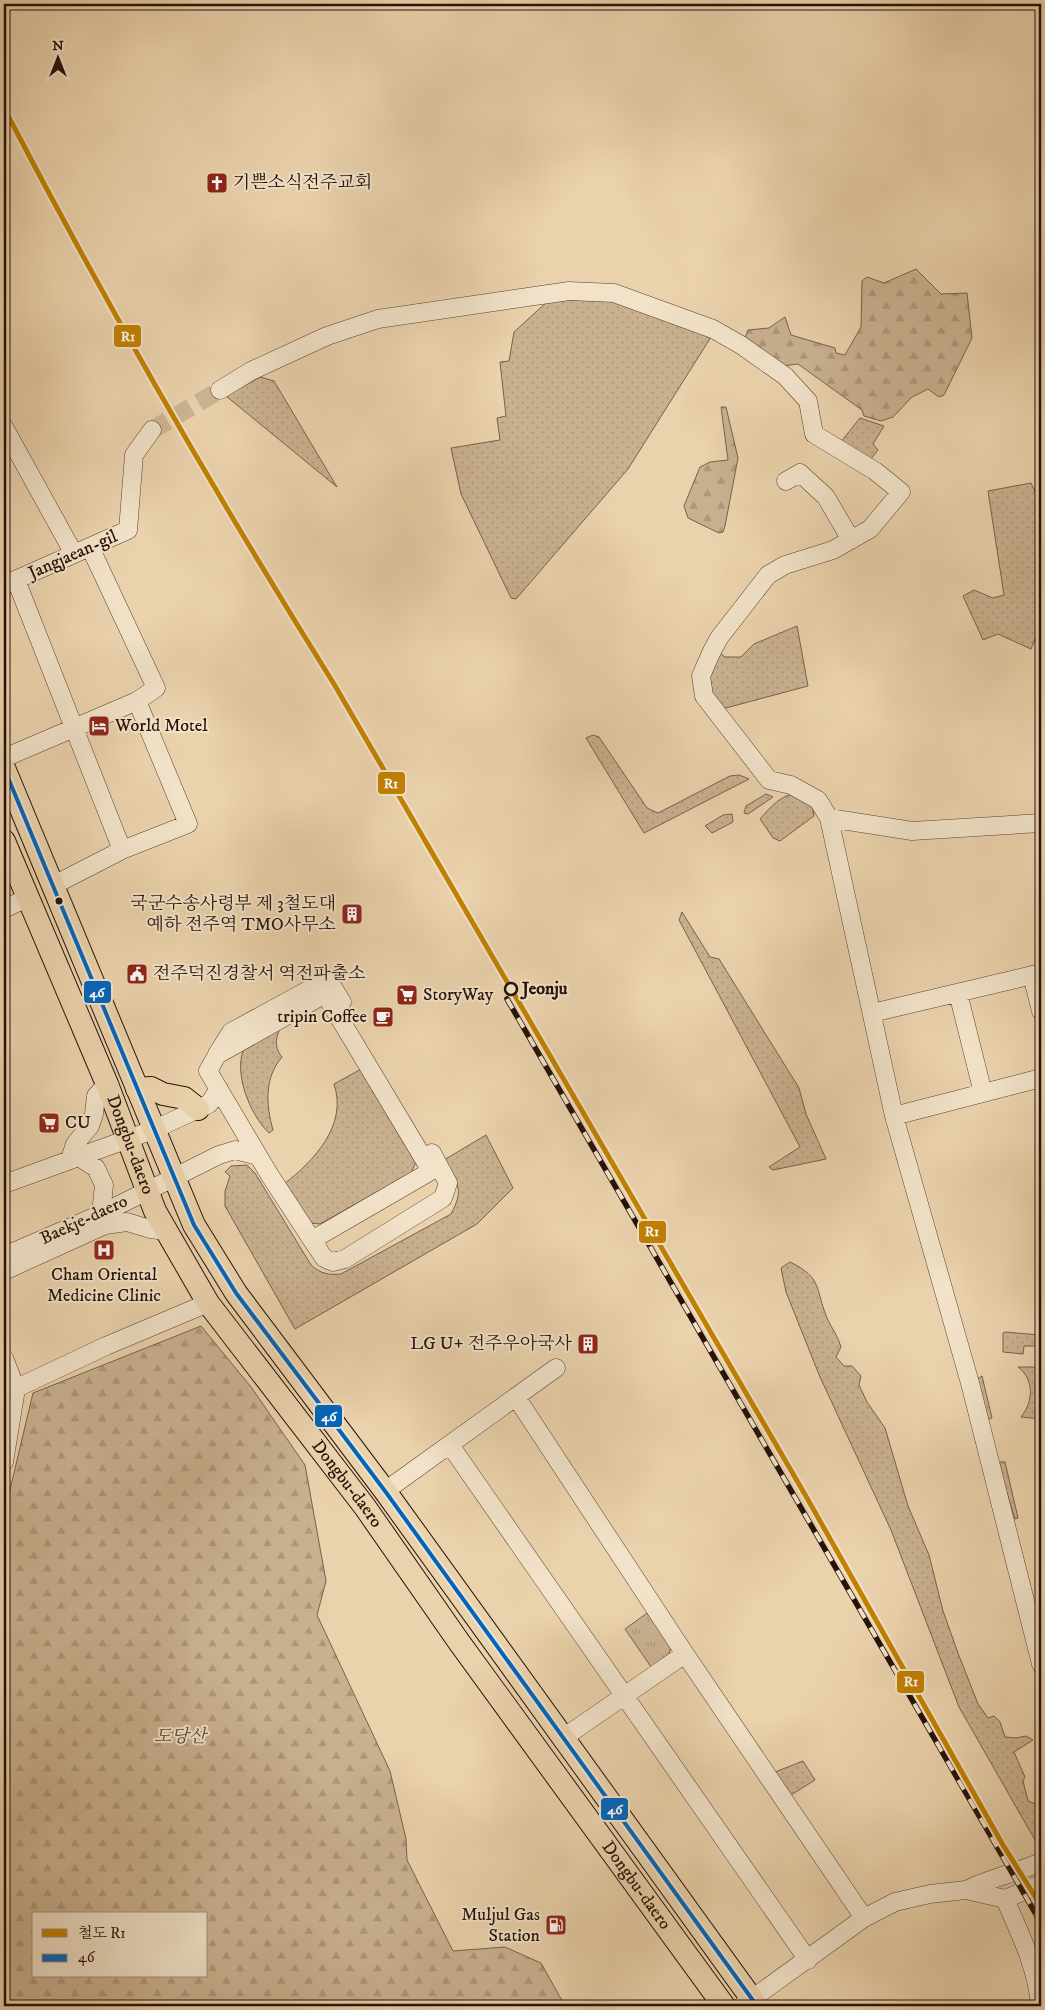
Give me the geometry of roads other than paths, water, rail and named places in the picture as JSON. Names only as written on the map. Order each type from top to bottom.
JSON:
[{"type":"main road","name":"Dongbu-daero","points":[[4,768],[194,1225],[236,1293],[385,1491],[563,1738],[750,2004]]},
{"type":"main road","name":"Dongbu-daero","points":[[4,841],[107,1084],[147,1191],[167,1231],[208,1303],[365,1507],[459,1642],[724,2006]]},
{"type":"main road","points":[[137,1089],[151,1088],[163,1094],[184,1098],[198,1109]]},
{"type":"street","points":[[220,390],[251,371],[327,336],[378,319],[568,291],[614,293],[713,329],[742,345],[784,376],[808,401],[814,434],[875,471],[901,492],[870,529],[833,550],[785,565],[768,575],[719,638],[700,676],[704,696],[769,780],[791,785],[818,800],[829,818],[894,1116],[970,1383],[1041,1664]]},
{"type":"street","points":[[4,426],[82,551],[156,688],[137,700],[4,758]]},
{"type":"street","name":"Jangjaean-gil","points":[[10,583],[128,530],[134,455],[152,430]]},
{"type":"street","points":[[786,481],[800,473],[826,497],[851,540]]},
{"type":"street","points":[[10,583],[74,726],[122,850]]},
{"type":"street","points":[[52,886],[122,850],[188,824],[137,700]]},
{"type":"street","points":[[829,818],[912,831],[1041,823]]},
{"type":"street","points":[[4,909],[27,898]]},
{"type":"street","points":[[872,1013],[1037,974],[1041,1011]]},
{"type":"street","points":[[329,981],[448,1183],[443,1198],[345,1259],[333,1262],[324,1258],[258,1156],[208,1071],[217,1055],[231,1032],[329,981]]},
{"type":"street","points":[[958,993],[983,1093]]},
{"type":"street","points":[[217,1055],[325,994],[431,1171],[312,1240]]},
{"type":"street","points":[[894,1116],[1041,1078]]},
{"type":"street","points":[[74,1158],[75,1144],[90,1126],[94,1114],[96,1096],[107,1084]]},
{"type":"street","points":[[4,1184],[153,1130],[209,1104],[219,1089]]},
{"type":"street","name":"Baekje-daero","points":[[15,1251],[101,1214],[219,1155],[235,1150],[258,1156]]},
{"type":"street","points":[[74,1158],[96,1168],[104,1185],[101,1214]]},
{"type":"street","points":[[4,1271],[51,1252],[105,1225],[127,1222],[150,1229],[167,1231]]},
{"type":"street","points":[[4,1271],[15,1251]]},
{"type":"street","name":"Baekje-daero","points":[[15,1251],[51,1252]]},
{"type":"street","points":[[10,1391],[106,1346],[208,1303]]},
{"type":"street","points":[[4,1358],[10,1391],[4,1462]]},
{"type":"street","points":[[385,1491],[556,1368]]},
{"type":"street","points":[[516,1398],[864,1918]]},
{"type":"street","points":[[450,1445],[808,1960]]},
{"type":"street","points":[[563,1738],[686,1654]]},
{"type":"street","points":[[750,2004],[864,1918],[895,1902],[930,1894],[966,1890],[985,1881],[1015,1874],[1041,1862]]},
{"type":"street","points":[[966,1890],[1005,1899],[1041,1884]]},
{"type":"street","points":[[1005,1899],[1031,1958],[1038,1982],[1040,2006]]},
{"type":"tunnel","points":[[152,430],[220,390]]},
{"type":"railway","points":[[507,999],[1041,1923]]},
{"type":"rail line","name":"R1","points":[[4,108],[82,254],[163,399],[247,543],[334,684],[807,1498],[1003,1845],[1041,1906]]},
{"type":"place","name":"기쁜소식전주교회","points":[[217,183]]},
{"type":"place","name":"World Motel","points":[[99,726]]},
{"type":"place","name":"국군수송사령부 제 3철도대 예하 전주역 TMO사무소","points":[[352,914]]},
{"type":"place","name":"전주덕진경찰서 역전파출소","points":[[137,974]]},
{"type":"place","name":"Jeonju","points":[[511,989]]},
{"type":"place","name":"StoryWay","points":[[407,995]]},
{"type":"place","name":"tripin Coffee","points":[[383,1017]]},
{"type":"place","name":"CU","points":[[49,1123]]},
{"type":"place","name":"Cham Oriental Medicine Clinic","points":[[104,1250]]},
{"type":"place","name":"LG U+ 전주우아국사","points":[[588,1344]]},
{"type":"place","name":"Muljul Gas Station","points":[[556,1925]]},
{"type":"park label","name":"도당산","points":[[180,1737]]}]
